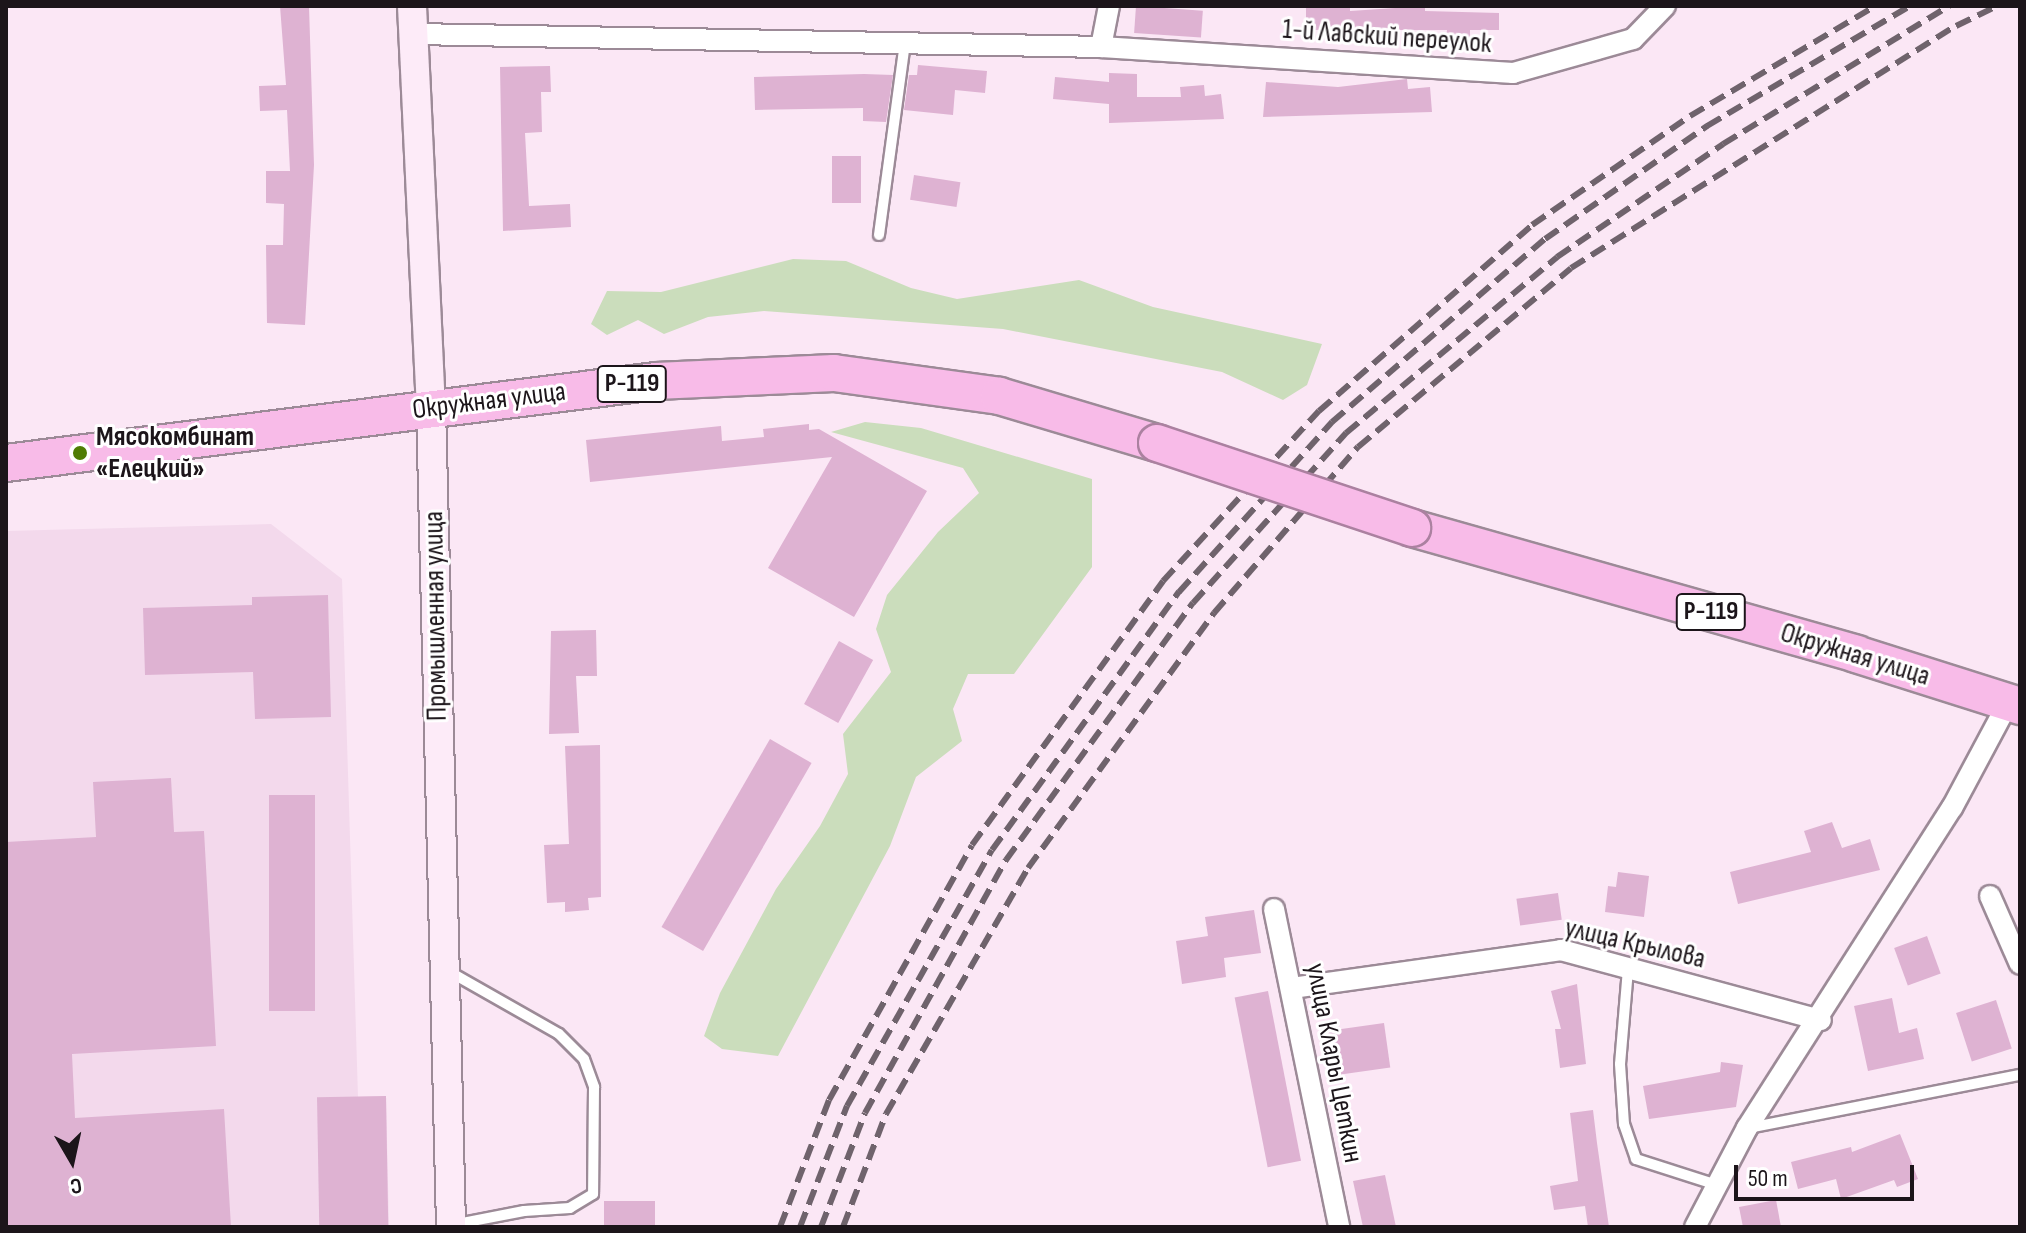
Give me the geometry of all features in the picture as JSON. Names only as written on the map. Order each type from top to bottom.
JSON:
[{"type":"highway","name":"Окружная улица","points":[[6,463],[656,381],[834,373],[999,396],[1157,443],[1412,528],[1856,654],[2014,704]]},
{"type":"street","name":"Промышленная улица","points":[[412,6],[431,407],[450,1226]]},
{"type":"street","points":[[1101,47],[1109,6]]},
{"type":"street","name":"1-й Лавский переулок","points":[[414,34],[1101,47],[1513,73],[1633,39],[1665,6]]},
{"type":"street","points":[[1695,1227],[1747,1128],[1821,1020],[2014,704]]},
{"type":"street","points":[[1990,896],[2020,964]]},
{"type":"street","name":"улица Клары Цеткин","points":[[1274,909],[1339,1227]]},
{"type":"street","name":"улица Крылова","points":[[1292,988],[1561,950],[1821,1020]]},
{"type":"lane","points":[[879,235],[905,43]]},
{"type":"lane","points":[[445,969],[559,1034],[584,1059],[594,1087],[593,1194],[570,1208],[450,1226]]},
{"type":"lane","points":[[1628,969],[1620,1064],[1624,1124],[1636,1159],[1718,1185]]},
{"type":"lane","points":[[1747,1128],[2020,1075]]},
{"type":"shaded area","points":[[271,524],[342,579],[358,1097],[386,1096],[389,1227],[6,1227],[6,531]]},
{"type":"green space","points":[[793,259],[846,261],[911,288],[957,299],[1079,280],[1153,307],[1322,344],[1307,385],[1283,400],[1222,372],[1003,329],[764,311],[708,317],[664,334],[638,320],[607,335],[591,324],[607,291],[661,292]]},
{"type":"green space","points":[[865,422],[921,428],[1092,479],[1092,567],[1014,674],[968,674],[953,709],[962,741],[916,777],[890,846],[778,1056],[722,1049],[704,1036],[720,993],[776,889],[820,826],[848,774],[843,734],[891,672],[876,629],[887,595],[938,532],[979,493],[963,468],[831,432]]},
{"type":"building","points":[[280,6],[309,6],[314,165],[305,325],[267,323],[266,245],[283,245],[284,204],[266,203],[266,171],[290,171],[287,110],[260,111],[259,86],[286,85]]},
{"type":"building","points":[[1136,6],[1203,11],[1201,38],[1134,33]]},
{"type":"building","points":[[1306,6],[1350,6],[1350,11],[1425,6],[1425,11],[1499,13],[1499,30],[1470,30],[1470,39],[1446,38],[1447,30],[1306,30]]},
{"type":"building","points":[[918,65],[987,71],[985,93],[955,90],[953,115],[904,110],[909,75],[917,75]]},
{"type":"building","points":[[550,66],[551,92],[541,92],[542,132],[525,133],[529,206],[570,204],[571,227],[503,231],[500,67]]},
{"type":"building","points":[[1109,73],[1137,74],[1137,97],[1181,97],[1180,87],[1204,85],[1205,96],[1221,94],[1224,119],[1109,123],[1109,104],[1053,99],[1055,77],[1109,82]]},
{"type":"building","points":[[893,75],[886,122],[863,121],[863,108],[755,110],[754,77]]},
{"type":"building","points":[[1407,79],[1408,89],[1430,87],[1432,112],[1263,117],[1266,82],[1338,87]]},
{"type":"building","points":[[832,156],[861,156],[861,203],[832,203]]},
{"type":"building","points":[[914,175],[960,182],[957,207],[910,200]]},
{"type":"building","points":[[809,424],[809,430],[819,429],[927,491],[854,617],[768,568],[832,457],[590,482],[586,440],[721,426],[722,441],[764,437],[763,429]]},
{"type":"building","points":[[328,595],[331,717],[255,719],[253,672],[145,675],[143,608],[252,605],[252,597]]},
{"type":"building","points":[[596,630],[597,676],[576,676],[579,733],[549,734],[551,631]]},
{"type":"building","points":[[839,641],[873,660],[838,723],[804,704]]},
{"type":"building","points":[[770,739],[812,763],[703,951],[662,927]]},
{"type":"building","points":[[600,745],[601,897],[588,898],[589,910],[565,912],[565,902],[547,903],[544,845],[569,844],[565,746]]},
{"type":"building","points":[[171,778],[174,832],[204,831],[216,1046],[72,1054],[75,1118],[224,1109],[231,1227],[6,1227],[6,842],[96,837],[93,782]]},
{"type":"building","points":[[269,795],[315,795],[315,1011],[269,1011]]},
{"type":"building","points":[[1832,822],[1842,848],[1870,839],[1880,870],[1738,904],[1730,872],[1811,852],[1804,831]]},
{"type":"building","points":[[1618,872],[1649,876],[1644,917],[1605,912],[1608,886],[1616,887]]},
{"type":"building","points":[[1558,893],[1562,920],[1520,926],[1516,899]]},
{"type":"building","points":[[1254,910],[1261,953],[1224,958],[1226,977],[1182,984],[1176,941],[1208,936],[1205,917]]},
{"type":"building","points":[[1927,936],[1941,974],[1908,986],[1894,948]]},
{"type":"building","points":[[1577,984],[1586,1064],[1560,1068],[1555,1029],[1561,1029],[1551,991]]},
{"type":"building","points":[[1268,991],[1301,1161],[1268,1167],[1235,997]]},
{"type":"building","points":[[1892,998],[1899,1033],[1917,1028],[1924,1059],[1868,1071],[1854,1006]]},
{"type":"building","points":[[1996,1000],[2012,1049],[1972,1061],[1956,1013]]},
{"type":"building","points":[[1384,1023],[1390,1068],[1332,1076],[1326,1031]]},
{"type":"building","points":[[1721,1062],[1743,1065],[1736,1107],[1649,1119],[1643,1086],[1720,1072]]},
{"type":"building","points":[[386,1096],[388,1227],[319,1227],[317,1097]]},
{"type":"building","points":[[1593,1110],[1609,1227],[1588,1227],[1585,1206],[1554,1210],[1550,1186],[1578,1181],[1570,1113]]},
{"type":"building","points":[[1900,1134],[1918,1179],[1897,1187],[1894,1180],[1841,1199],[1836,1179],[1798,1189],[1791,1162],[1851,1147],[1852,1152]]},
{"type":"building","points":[[1385,1175],[1396,1227],[1363,1227],[1353,1181]]},
{"type":"building","points":[[1776,1200],[1781,1227],[1743,1227],[1739,1207]]},
{"type":"building","points":[[604,1201],[655,1201],[655,1225],[604,1225]]},
{"type":"railway","points":[[780,1227],[829,1100],[972,845],[1163,581],[1319,411],[1532,225],[1690,116],[1875,6]]},
{"type":"railway","points":[[800,1227],[847,1106],[992,850],[1179,592],[1332,422],[1545,239],[1707,126],[1910,6]]},
{"type":"railway","points":[[821,1227],[865,1113],[1006,860],[1193,603],[1346,433],[1557,257],[1723,144],[1949,6]]},
{"type":"railway","points":[[843,1227],[886,1114],[1028,868],[1214,613],[1358,447],[1571,268],[1956,26],[1997,6]]},
{"type":"place","name":"Мясокомбинат «Елецкий»","points":[[80,453]]}]
